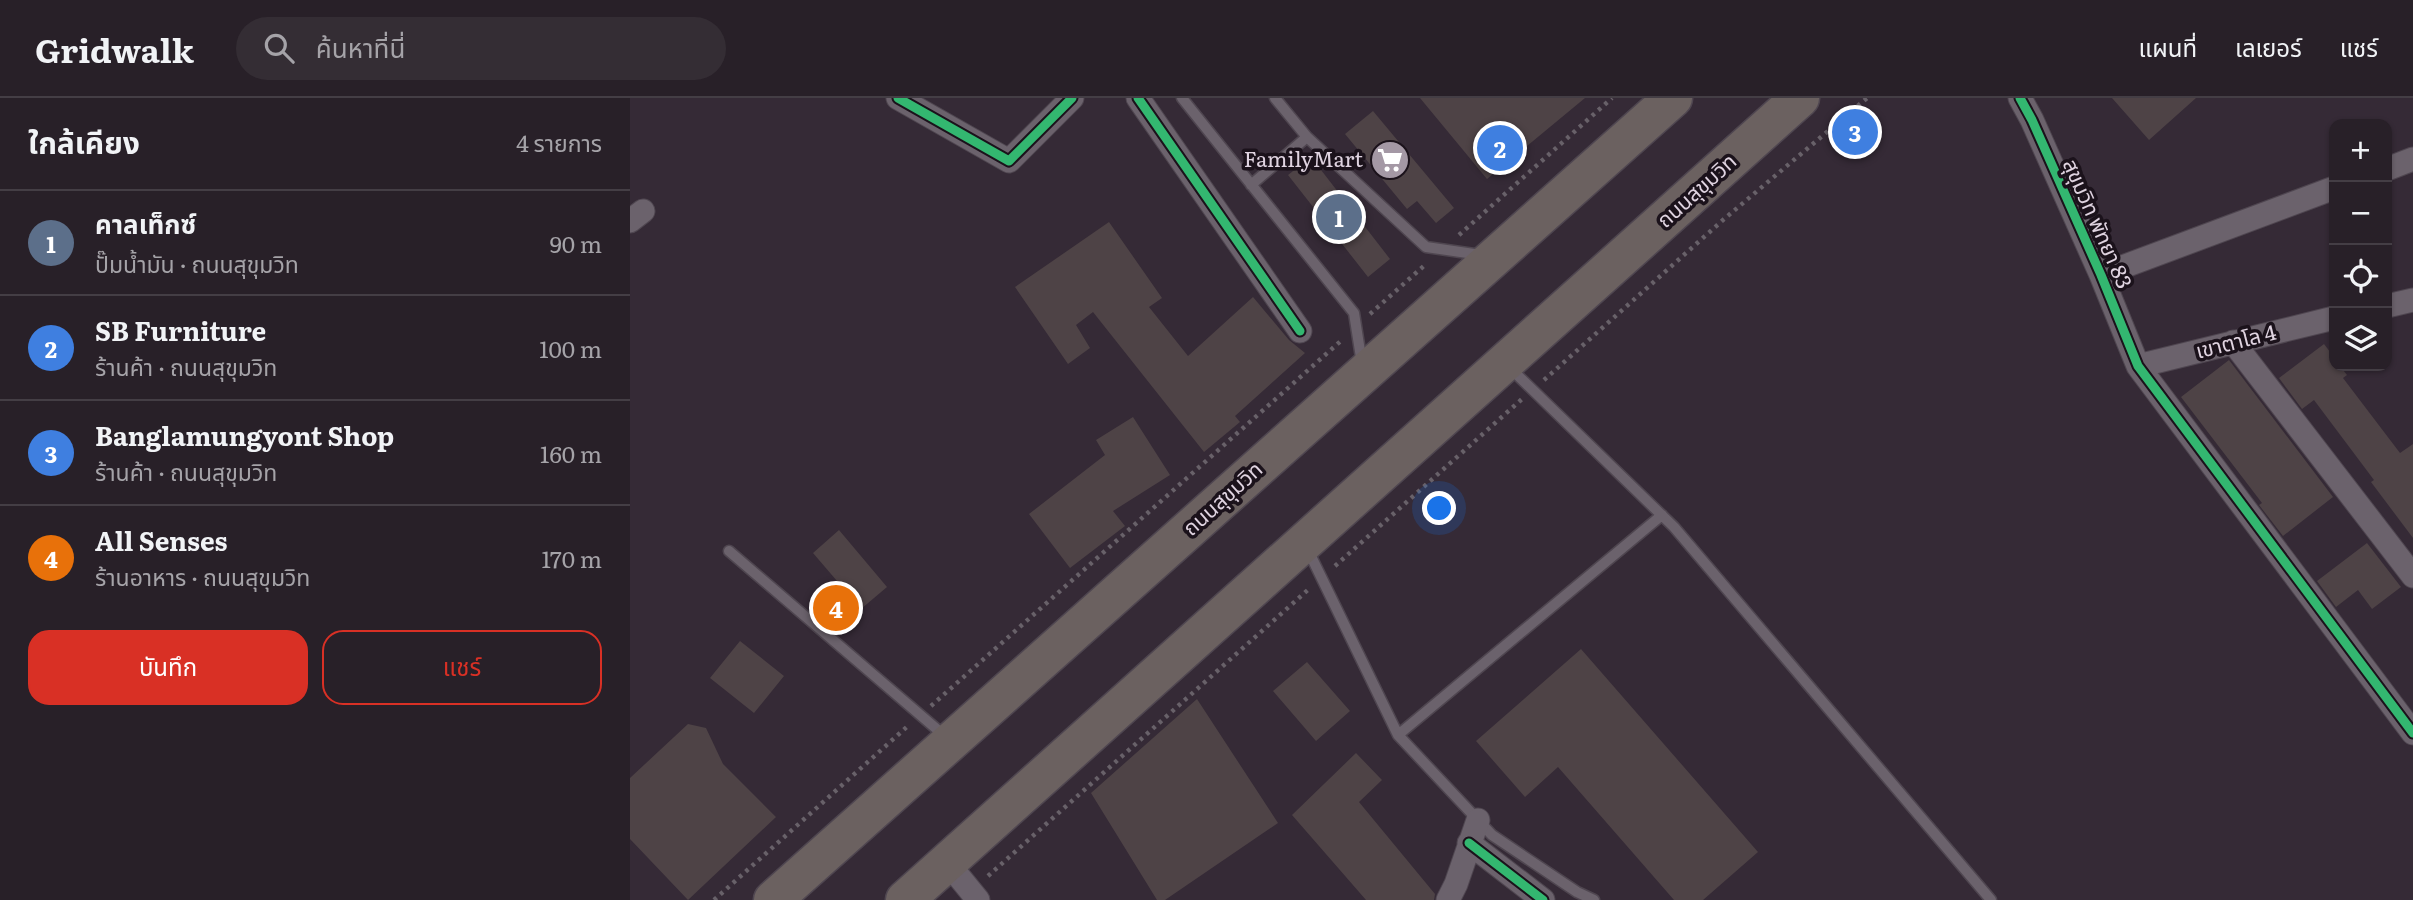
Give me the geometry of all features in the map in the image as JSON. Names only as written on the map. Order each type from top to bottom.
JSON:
[{"type":"highway","name":"ถนนสุขุมวิท","points":[[911,898],[947,862],[1800,98]]},
{"type":"highway","name":"ถนนสุขุมวิท","points":[[773,900],[1494,257],[1664,101]]},
{"type":"street","points":[[898,98],[1009,161],[1072,98]]},
{"type":"street","points":[[1138,98],[1300,331]]},
{"type":"street","name":"สุขุมวิท พัทยา 83","points":[[2020,98],[2101,275],[2138,366],[2413,733]]},
{"type":"street","points":[[2392,167],[2413,159]]},
{"type":"street","points":[[2101,275],[2329,190]]},
{"type":"street","points":[[2392,305],[2413,300]]},
{"type":"street","name":"เขาตาโล 4","points":[[2138,366],[2329,319]]},
{"type":"street","points":[[2233,342],[2413,576]]},
{"type":"street","points":[[1448,900],[1478,820]]},
{"type":"street","points":[[1469,844],[1543,900]]},
{"type":"street","points":[[947,862],[974,896]]},
{"type":"lane","points":[[1182,98],[1354,313],[1363,374]]},
{"type":"lane","points":[[1275,98],[1307,138],[1426,247],[1494,257]]},
{"type":"lane","points":[[1251,185],[1307,138]]},
{"type":"lane","points":[[1505,362],[1662,515],[1992,900]]},
{"type":"lane","points":[[1398,735],[1662,515]]},
{"type":"lane","points":[[1304,542],[1398,735],[1492,835],[1577,892],[1594,900]]},
{"type":"lane","points":[[729,551],[951,741]]},
{"type":"path","points":[[714,900],[1612,98]]},
{"type":"path","points":[[974,896],[1321,578],[1724,220],[1867,98]]},
{"type":"building","points":[[1420,98],[1585,98],[1487,179]]},
{"type":"building","points":[[2112,98],[2196,98],[2149,140]]},
{"type":"building","name":"FamilyMart","points":[[1373,111],[1454,208],[1436,223],[1417,201],[1407,209],[1345,134]]},
{"type":"building","points":[[1311,157],[1390,259],[1368,277],[1288,175]]},
{"type":"building","points":[[1109,222],[1162,298],[1149,307],[1188,356],[1253,297],[1289,340],[1305,353],[1235,416],[1240,422],[1204,452],[1093,312],[1076,325],[1090,348],[1068,364],[1015,287]]},
{"type":"building","points":[[2324,344],[2329,350],[2329,371],[2344,371],[2347,375],[2343,378],[2400,453],[2413,444],[2413,538],[2371,482],[2374,480],[2314,400],[2302,409],[2279,378]]},
{"type":"building","points":[[2229,360],[2333,497],[2283,536],[2259,505],[2262,503],[2181,397]]},
{"type":"building","points":[[1133,417],[1170,475],[1113,511],[1125,526],[1070,568],[1029,514],[1105,455],[1096,440]]},
{"type":"building","points":[[839,530],[887,587],[861,609],[813,553]]},
{"type":"building","points":[[2367,543],[2401,587],[2372,609],[2358,590],[2336,607],[2317,581]]},
{"type":"building","points":[[740,641],[784,676],[754,713],[710,678]]},
{"type":"building","points":[[1581,649],[1758,852],[1703,900],[1674,900],[1558,767],[1525,797],[1476,741]]},
{"type":"building","points":[[1307,662],[1350,711],[1316,741],[1273,691]]},
{"type":"building","points":[[1197,699],[1278,823],[1165,900],[1157,900],[1091,793]]},
{"type":"building","points":[[688,724],[706,728],[723,764],[776,817],[688,900],[630,839],[630,778]]},
{"type":"building","points":[[1356,753],[1382,780],[1359,802],[1435,894],[1434,900],[1366,900],[1292,815]]},
{"type":"cycle path","points":[[898,98],[1009,161],[1072,98]]},
{"type":"cycle path","points":[[1138,98],[1300,331]]},
{"type":"cycle path","points":[[2020,98],[2101,275],[2138,366],[2413,733]]},
{"type":"cycle path","points":[[1469,843],[1543,900]]},
{"type":"place","name":"Banglamungyont Shop","points":[[1855,132]]},
{"type":"place","name":"SB Furniture","points":[[1500,148]]},
{"type":"place","name":"FamilyMart","points":[[1390,160]]},
{"type":"place","name":"คาลเท็กซ์","points":[[1339,217]]},
{"type":"place","name":"All Senses","points":[[836,608]]}]
